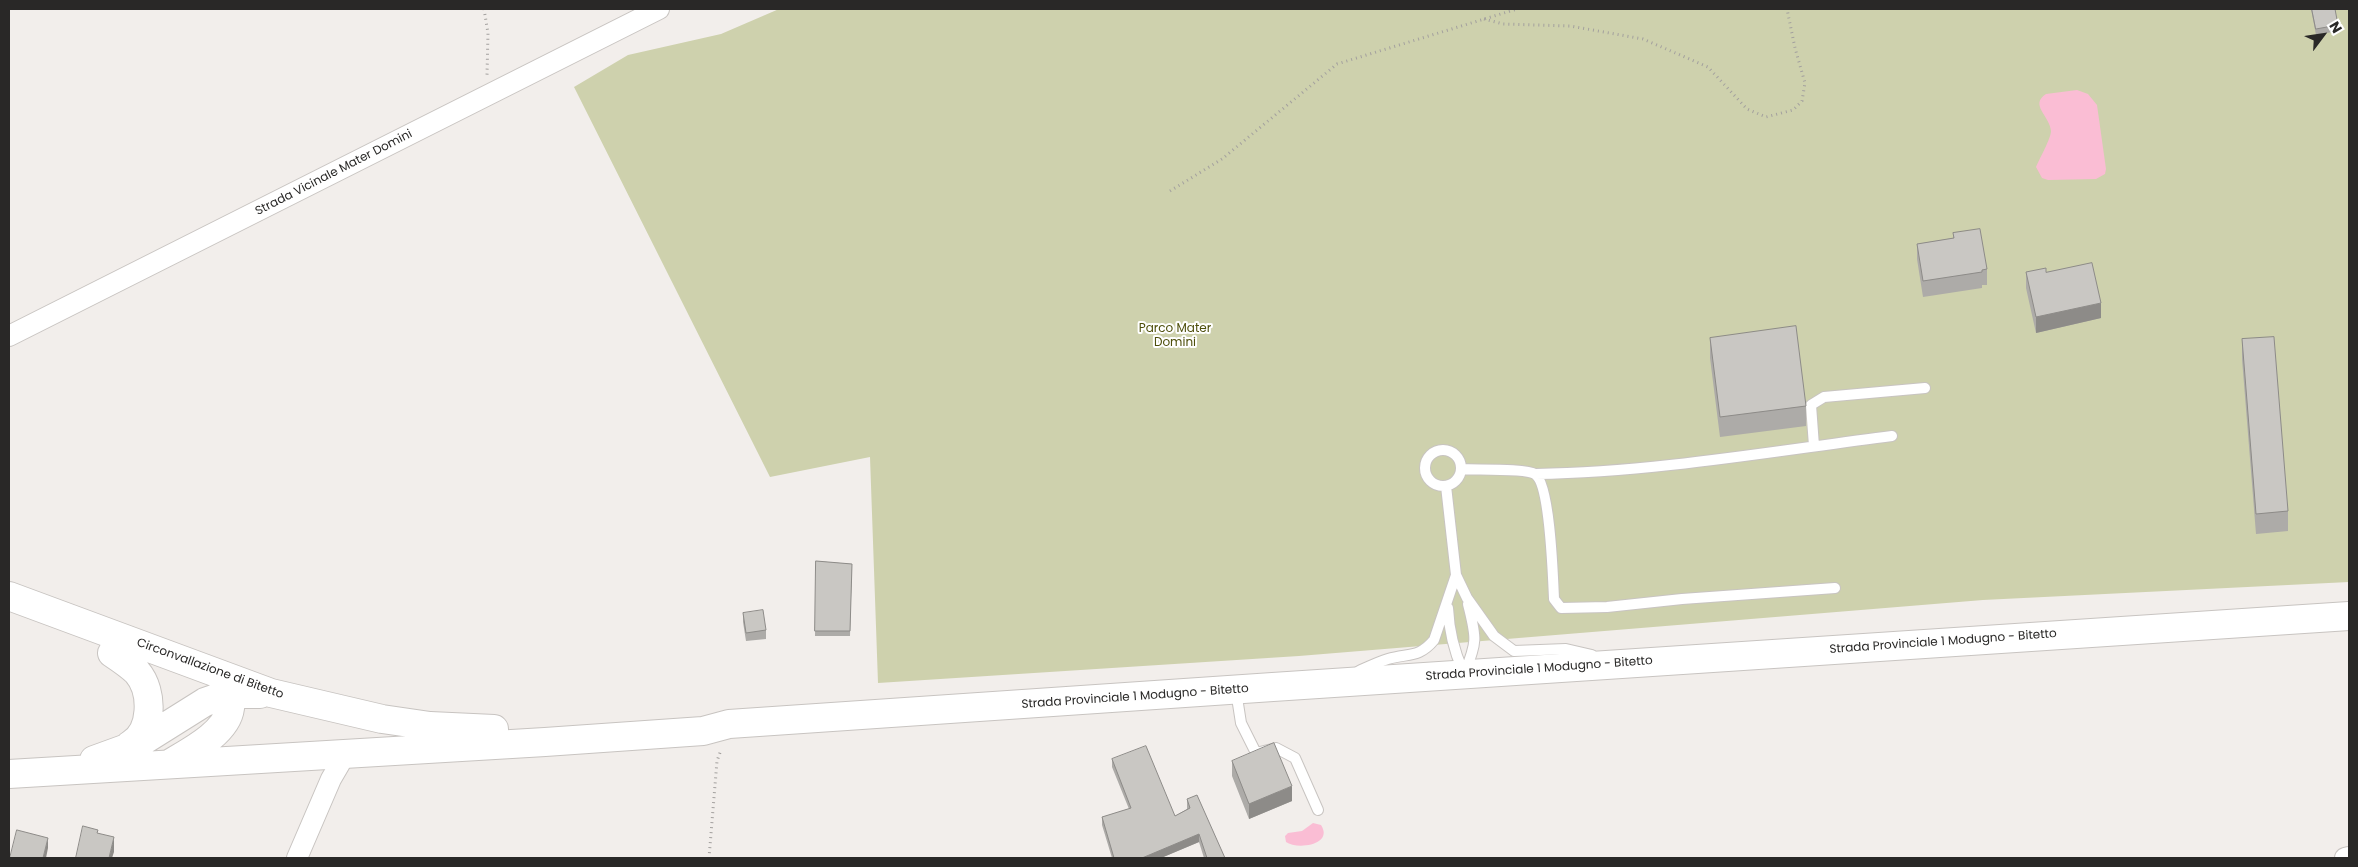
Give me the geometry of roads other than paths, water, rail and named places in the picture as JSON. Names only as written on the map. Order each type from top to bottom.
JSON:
[{"type":"main road","name":"Circonvallazione di Bitetto","points":[[9,596],[225,684],[349,730],[434,743],[476,737]]},
{"type":"main road","name":"Circonvallazione di Bitetto","points":[[9,614],[112,653],[225,684],[382,719],[430,726],[476,737]]},
{"type":"main road","name":"Strada Provinciale 1 Modugno - Bitetto","points":[[476,737],[703,730],[729,724],[2349,616]]},
{"type":"main road","points":[[112,653],[137,673],[143,683],[147,698],[148,714],[145,728],[134,743],[118,752]]},
{"type":"main road","points":[[67,770],[138,744],[204,702],[225,684],[231,707],[225,724],[201,744],[168,765]]},
{"type":"main road","points":[[9,774],[345,755],[476,737]]},
{"type":"street","name":"Strada Vicinale Mater Domini","points":[[9,336],[659,9]]},
{"type":"street","points":[[297,858],[331,779],[345,755]]},
{"type":"street","points":[[2345,858],[2349,857]]},
{"type":"lane","points":[[1814,446],[1811,405],[1824,397],[1925,388]]},
{"type":"lane","points":[[1462,469],[1518,470],[1536,474],[1569,474],[1688,462],[1892,436]]},
{"type":"lane","points":[[1450,450],[1459,458],[1462,469],[1456,480],[1446,486],[1434,484],[1426,474],[1426,462],[1432,452],[1450,450]]},
{"type":"lane","points":[[1536,474],[1541,480],[1547,506],[1554,599],[1561,608],[1607,607],[1682,599],[1835,588]]},
{"type":"lane","points":[[1446,486],[1456,576],[1467,598],[1494,636],[1514,651],[1566,649],[1622,663]]},
{"type":"lane","points":[[1328,684],[1388,659],[1419,654],[1434,640],[1456,576]]},
{"type":"lane","points":[[1464,675],[1476,646],[1467,598]]},
{"type":"lane","points":[[1448,602],[1448,623],[1456,656],[1464,675]]},
{"type":"lane","points":[[1236,690],[1241,723],[1256,753],[1276,748],[1295,758],[1318,810]]},
{"type":"park label","name":"Parco Mater Domini","points":[[1175,336]]}]
